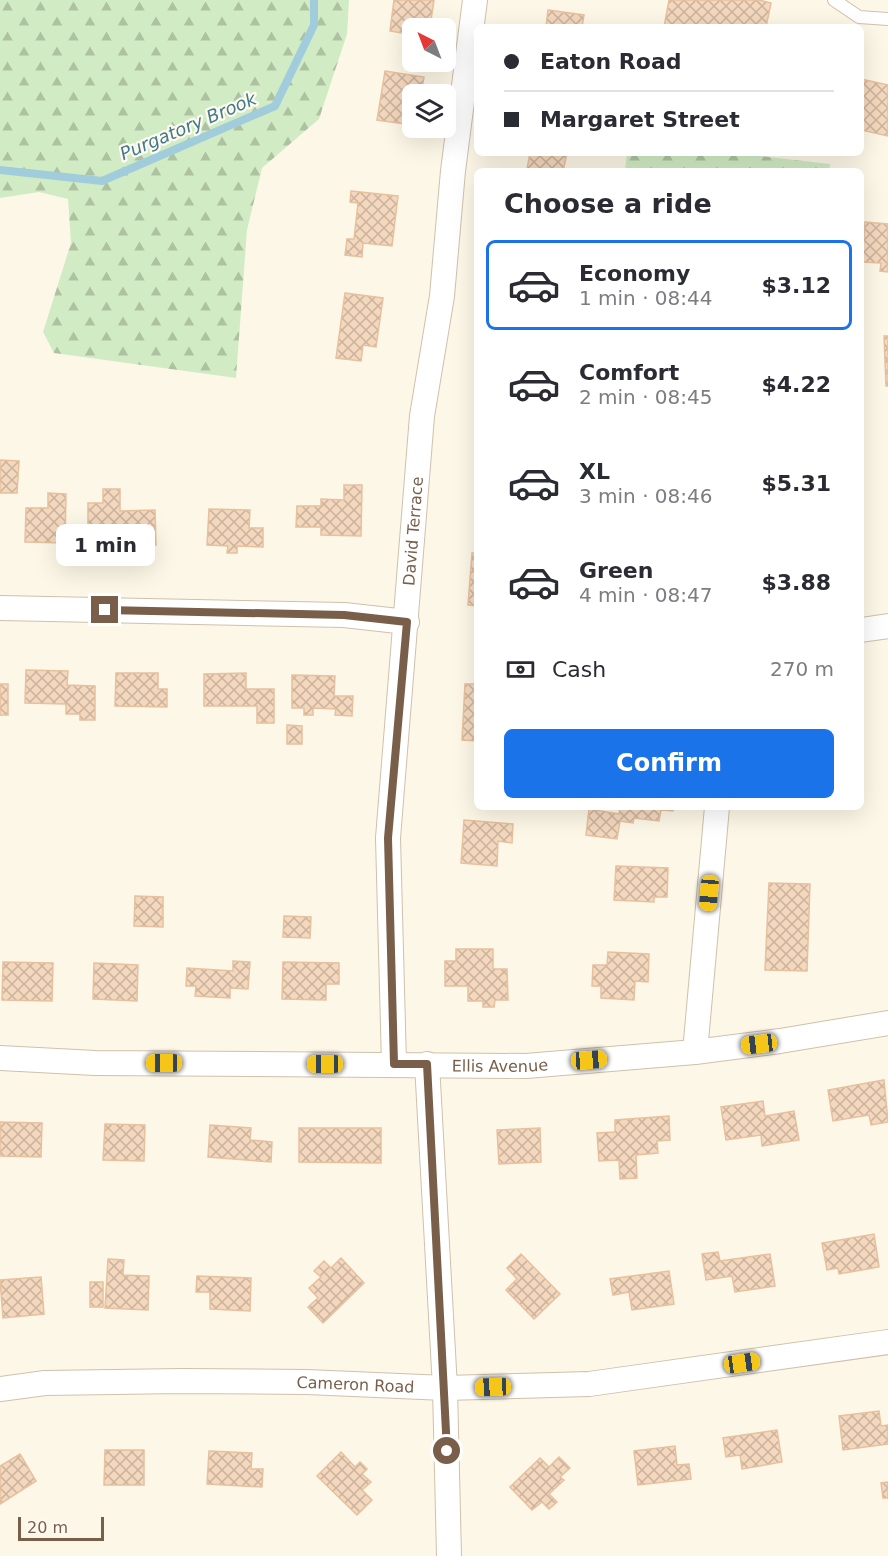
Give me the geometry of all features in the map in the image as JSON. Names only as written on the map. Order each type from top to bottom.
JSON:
[{"type":"street","name":"David Terrace","points":[[394,1064],[388,838],[422,416],[442,296],[453,171],[475,0]]},
{"type":"street","points":[[0,608],[344,615],[407,622]]},
{"type":"street","points":[[864,630],[888,626]]},
{"type":"street","points":[[695,1052],[717,810]]},
{"type":"street","name":"Ellis Avenue","points":[[0,1058],[95,1063],[526,1066],[695,1052],[888,1023]]},
{"type":"street","points":[[427,1064],[445,1388],[449,1556]]},
{"type":"street","name":"Cameron Road","points":[[0,1389],[45,1383],[307,1382],[445,1388],[589,1384],[888,1342]]},
{"type":"lane","points":[[834,0],[859,17],[888,19]]},
{"type":"green space","points":[[0,0],[349,0],[347,34],[319,119],[262,168],[247,230],[236,378],[54,353],[43,332],[71,243],[68,199],[39,192],[0,198]]},
{"type":"green space","points":[[627,156],[759,156],[830,164],[829,168],[625,168]]},
{"type":"building","points":[[394,0],[434,0],[431,18],[402,18],[402,33],[390,31]]},
{"type":"building","points":[[669,0],[759,0],[771,3],[767,24],[665,24]]},
{"type":"building","points":[[548,10],[584,15],[582,24],[546,24]]},
{"type":"building","points":[[385,71],[424,77],[423,84],[402,84],[402,124],[377,120]]},
{"type":"building","points":[[864,80],[888,85],[888,136],[864,131]]},
{"type":"building","points":[[529,156],[566,156],[564,168],[527,168]]},
{"type":"building","points":[[351,191],[398,196],[392,246],[363,243],[362,257],[345,255],[347,239],[354,239],[358,203],[350,202]]},
{"type":"building","points":[[865,222],[888,224],[888,272],[880,271],[881,263],[864,262]]},
{"type":"building","points":[[345,293],[383,298],[376,347],[363,345],[361,361],[336,358]]},
{"type":"building","points":[[884,336],[888,336],[888,386],[886,386]]},
{"type":"building","points":[[0,460],[19,461],[17,493],[0,493]]},
{"type":"building","points":[[344,485],[362,485],[361,536],[321,535],[321,527],[296,527],[297,506],[321,506],[321,499],[344,500]]},
{"type":"building","points":[[103,489],[120,489],[120,511],[155,510],[156,545],[119,545],[119,530],[88,530],[88,503],[103,503]]},
{"type":"building","points":[[48,493],[66,494],[65,543],[25,542],[26,508],[48,508]]},
{"type":"building","points":[[209,509],[250,510],[249,528],[263,528],[263,547],[237,546],[237,553],[227,553],[228,546],[207,545]]},
{"type":"building","points":[[472,553],[474,553],[474,606],[468,605]]},
{"type":"building","points":[[26,670],[68,671],[67,685],[95,686],[95,720],[80,720],[80,714],[66,714],[66,704],[25,703]]},
{"type":"building","points":[[116,673],[158,673],[158,689],[167,689],[167,707],[115,706]]},
{"type":"building","points":[[246,673],[246,689],[274,689],[274,723],[257,723],[257,706],[204,706],[204,674]]},
{"type":"building","points":[[292,675],[335,676],[334,696],[353,696],[352,716],[335,715],[336,709],[313,708],[313,715],[304,715],[304,708],[292,708]]},
{"type":"building","points":[[0,684],[8,684],[8,715],[0,715]]},
{"type":"building","points":[[465,684],[474,684],[474,741],[462,740]]},
{"type":"building","points":[[287,725],[302,726],[302,744],[287,744]]},
{"type":"building","points":[[589,810],[619,814],[620,810],[661,810],[659,821],[634,818],[633,823],[620,821],[617,839],[586,835]]},
{"type":"building","points":[[464,820],[513,824],[512,843],[498,841],[497,866],[461,863]]},
{"type":"building","points":[[616,866],[668,868],[667,897],[654,897],[654,902],[614,900]]},
{"type":"building","points":[[769,883],[810,884],[807,971],[765,970]]},
{"type":"building","points":[[135,896],[163,897],[163,927],[134,926]]},
{"type":"building","points":[[284,916],[311,917],[310,938],[283,937]]},
{"type":"building","points":[[456,949],[493,949],[493,969],[507,969],[508,1000],[495,1000],[494,1007],[483,1007],[483,1001],[468,1001],[468,986],[445,986],[445,961],[456,961]]},
{"type":"building","points":[[608,952],[649,954],[648,982],[635,981],[634,1000],[601,998],[601,986],[592,986],[593,965],[607,965]]},
{"type":"building","points":[[233,961],[250,962],[248,989],[230,988],[230,998],[195,996],[196,986],[186,986],[187,968],[233,971]]},
{"type":"building","points":[[3,962],[53,963],[52,1001],[2,1000]]},
{"type":"building","points":[[283,962],[339,963],[339,984],[326,984],[326,1000],[282,999]]},
{"type":"building","points":[[94,963],[138,965],[137,1001],[93,999]]},
{"type":"building","points":[[884,1080],[888,1122],[871,1125],[869,1115],[833,1121],[828,1090]]},
{"type":"building","points":[[763,1101],[765,1116],[794,1111],[799,1140],[762,1146],[761,1135],[726,1140],[721,1107]]},
{"type":"building","points":[[669,1116],[670,1140],[657,1141],[658,1153],[636,1155],[637,1178],[620,1179],[619,1160],[599,1161],[597,1133],[615,1132],[615,1120]]},
{"type":"building","points":[[0,1122],[42,1123],[41,1157],[0,1156]]},
{"type":"building","points":[[105,1124],[145,1125],[144,1161],[103,1160]]},
{"type":"building","points":[[210,1125],[251,1128],[250,1140],[272,1142],[271,1162],[208,1157]]},
{"type":"building","points":[[299,1128],[381,1128],[381,1163],[299,1162]]},
{"type":"building","points":[[540,1128],[541,1162],[499,1164],[497,1130]]},
{"type":"building","points":[[874,1234],[879,1267],[839,1274],[838,1268],[827,1270],[822,1243]]},
{"type":"building","points":[[718,1252],[720,1261],[770,1254],[775,1286],[735,1292],[732,1276],[706,1280],[702,1254]]},
{"type":"building","points":[[521,1254],[560,1294],[534,1319],[506,1290],[517,1279],[507,1268]]},
{"type":"building","points":[[341,1258],[364,1283],[323,1323],[308,1307],[318,1298],[309,1288],[321,1277],[314,1271],[324,1261],[331,1268]]},
{"type":"building","points":[[108,1259],[124,1260],[123,1275],[149,1276],[148,1310],[105,1308]]},
{"type":"building","points":[[669,1271],[674,1304],[632,1310],[629,1292],[613,1295],[610,1279]]},
{"type":"building","points":[[197,1276],[251,1278],[250,1311],[210,1309],[210,1292],[196,1292]]},
{"type":"building","points":[[41,1277],[44,1314],[3,1318],[0,1280]]},
{"type":"building","points":[[90,1282],[103,1282],[103,1307],[90,1307]]},
{"type":"building","points":[[879,1411],[881,1426],[888,1425],[888,1444],[843,1450],[839,1416]]},
{"type":"building","points":[[777,1430],[782,1462],[742,1469],[740,1455],[726,1457],[723,1438]]},
{"type":"building","points":[[675,1446],[677,1465],[689,1464],[691,1479],[638,1485],[634,1451]]},
{"type":"building","points":[[105,1450],[144,1450],[144,1485],[104,1485]]},
{"type":"building","points":[[209,1451],[252,1453],[251,1469],[263,1469],[262,1487],[207,1484]]},
{"type":"building","points":[[341,1452],[355,1467],[360,1462],[367,1469],[362,1474],[371,1482],[362,1490],[372,1500],[357,1515],[317,1476]]},
{"type":"building","points":[[20,1454],[36,1481],[0,1504],[0,1466]]},
{"type":"building","points":[[559,1457],[570,1468],[560,1477],[564,1480],[549,1494],[557,1502],[549,1509],[542,1502],[532,1510],[510,1487],[540,1458],[549,1467]]},
{"type":"building","points":[[888,1482],[888,1498],[883,1498],[881,1483]]},
{"type":"waterway","name":"Purgatory Brook","points":[[0,170],[102,181],[275,106],[314,25],[314,0]]},
{"type":"route","points":[[105,610],[344,615],[407,622],[388,838],[394,1064],[427,1064],[447,1451]]}]
